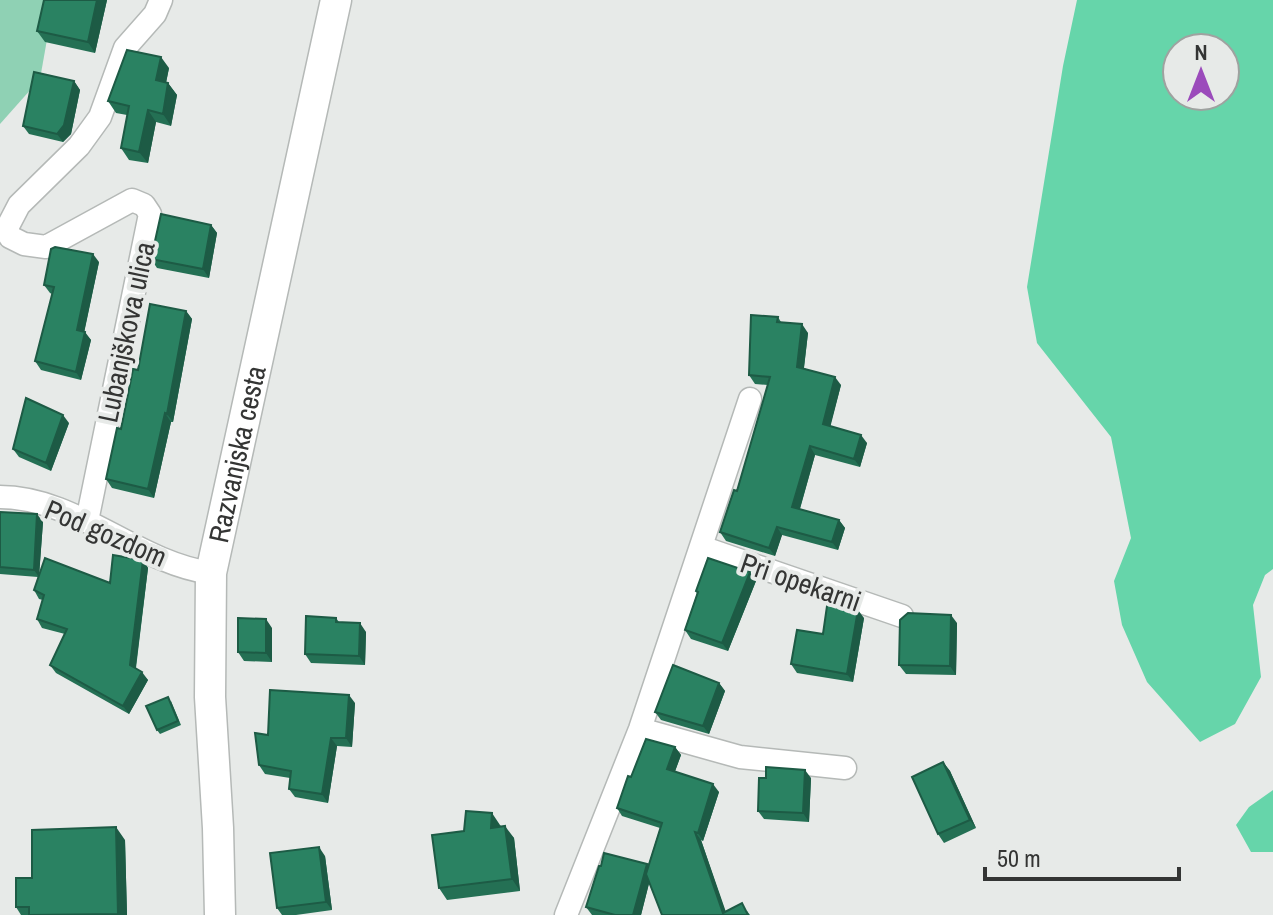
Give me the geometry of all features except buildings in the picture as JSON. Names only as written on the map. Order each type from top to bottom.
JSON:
[{"type":"street","name":"Lubanjškova ulica","points":[[87,521],[150,214],[144,205],[132,200],[46,247],[24,244],[10,237],[7,228],[19,205],[79,146],[100,117],[125,48],[155,14],[161,0]]},
{"type":"street","name":"Razvanjska cesta","points":[[220,915],[210,697],[211,573],[336,0]]},
{"type":"street","points":[[566,915],[640,729],[750,399]]},
{"type":"street","name":"Pod gozdom","points":[[0,497],[16,497],[87,521],[141,550],[195,571],[211,573]]},
{"type":"street","name":"Pri opekarni","points":[[701,547],[902,616]]},
{"type":"street","points":[[640,729],[740,757],[845,768]]},
{"type":"shaded area","points":[[0,0],[54,0],[40,79],[0,124]]},
{"type":"shaded area","points":[[1077,0],[1273,0],[1273,569],[1265,575],[1253,605],[1261,677],[1235,724],[1200,742],[1147,682],[1122,625],[1114,581],[1131,538],[1111,437],[1037,343],[1027,287],[1063,66]]},
{"type":"shaded area","points":[[1273,790],[1273,852],[1251,852],[1236,825],[1249,807]]}]
